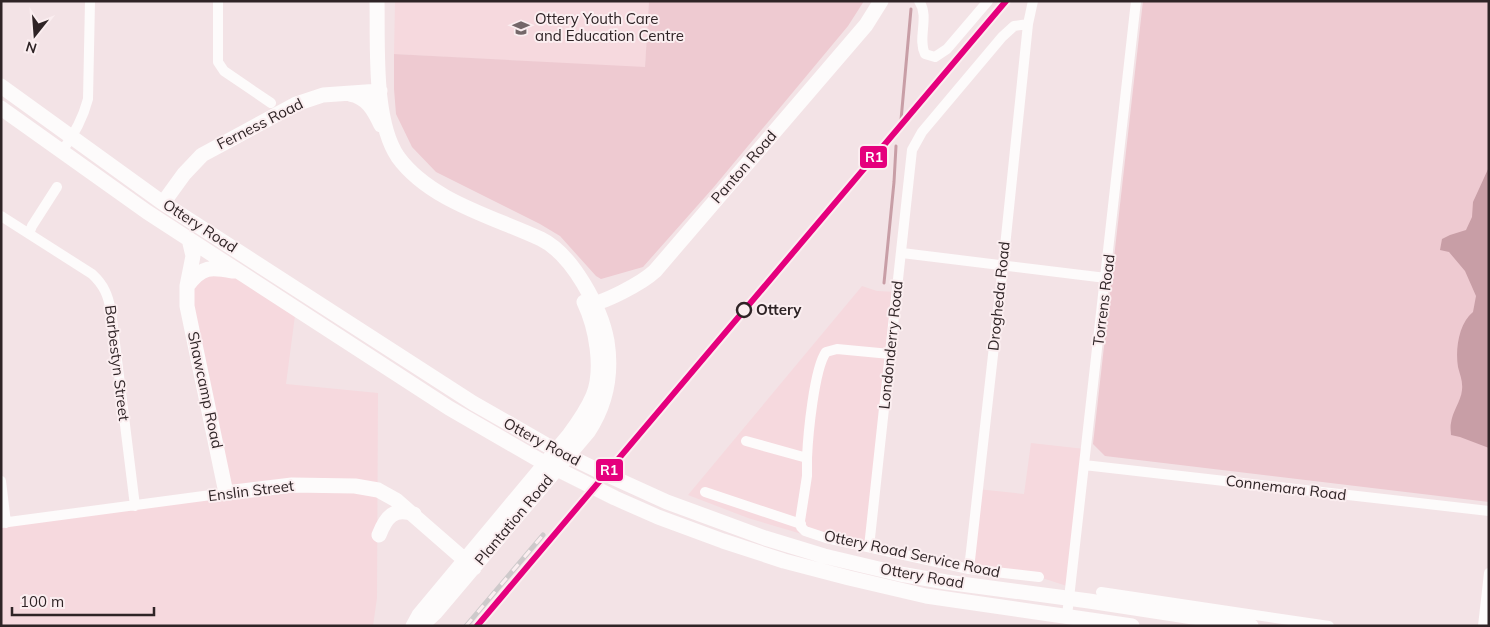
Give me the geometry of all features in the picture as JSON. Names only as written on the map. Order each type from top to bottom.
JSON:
[{"type":"main road","name":"Plantation Road","points":[[377,1],[380,91],[387,135],[391,145],[405,165],[411,173],[452,200],[542,240],[551,246],[579,277],[590,305]]},
{"type":"main road","name":"Panton Road","points":[[590,305],[646,280],[655,272],[866,25],[881,1]]},
{"type":"main road","name":"Ottery Road","points":[[1,86],[164,203],[473,403],[550,447],[667,502],[732,527],[824,556],[900,574],[1252,626]]},
{"type":"main road","name":"Ferness Road","points":[[164,203],[194,162],[210,150],[296,104],[323,95],[380,91]]},
{"type":"main road","points":[[346,93],[357,96],[370,106],[387,135]]},
{"type":"main road","name":"Ottery Road","points":[[1,108],[147,212],[457,413],[538,460],[615,498],[658,517],[723,541],[784,561],[840,576],[926,596],[1132,626]]},
{"type":"main road","name":"Plantation Road","points":[[413,626],[419,615],[470,564],[581,441],[599,412],[606,388],[608,350],[604,327],[557,260],[525,233]]},
{"type":"main road","name":"Shawcamp Road","points":[[189,239],[193,256],[187,286],[187,306],[226,493]]},
{"type":"main road","points":[[187,286],[194,276],[212,268],[238,272]]},
{"type":"main road","points":[[579,277],[600,291],[618,293]]},
{"type":"main road","name":"Enslin Street","points":[[226,493],[292,485],[355,486],[386,493],[414,514],[470,564]]},
{"type":"main road","points":[[378,535],[385,522],[394,513],[402,511],[414,514]]},
{"type":"main road","name":"Plantation Road","points":[[421,626],[436,612],[470,564]]},
{"type":"street","points":[[62,151],[73,137],[86,109],[88,99],[90,1]]},
{"type":"street","points":[[218,1],[218,62],[220,66],[224,71],[271,103]]},
{"type":"street","points":[[919,1],[924,11],[922,48],[925,54],[935,57],[947,49],[988,1]]},
{"type":"street","name":"Drogheda Road","points":[[969,569],[1028,24],[1033,1]]},
{"type":"street","name":"Torrens Road","points":[[1067,616],[1136,1]]},
{"type":"street","name":"Londonderry Road","points":[[869,547],[912,150],[922,132],[1011,27],[1018,24],[1028,24]]},
{"type":"street","points":[[29,234],[57,186]]},
{"type":"street","name":"Barbestyn Street","points":[[1,216],[92,274],[106,291],[111,311],[134,506]]},
{"type":"street","points":[[902,253],[1106,278]]},
{"type":"street","points":[[801,524],[807,476],[809,429],[820,364],[826,352],[837,349],[890,354]]},
{"type":"street","points":[[746,441],[807,458]]},
{"type":"street","name":"Connemara Road","points":[[1084,465],[1489,511]]},
{"type":"street","points":[[1,481],[4,523]]},
{"type":"street","name":"Ottery Road Service Road","points":[[705,492],[801,524],[803,529],[808,532],[826,538],[969,569],[1039,577]]},
{"type":"street","name":"Enslin Street","points":[[4,523],[226,493]]},
{"type":"street","points":[[1483,626],[1489,573]]},
{"type":"street","points":[[1101,592],[1329,626]]},
{"type":"shaded area","name":"Ottery Youth Care and Education Centre","points":[[395,1],[649,1],[645,68],[394,54]]},
{"type":"shaded area","points":[[649,1],[864,1],[848,26],[713,188],[643,267],[601,279],[596,276],[560,236],[436,172],[412,147],[396,114],[394,54],[645,67]]},
{"type":"shaded area","points":[[1143,1],[1489,1],[1489,502],[1105,456],[1093,444]]},
{"type":"shaded area","points":[[1489,167],[1489,448],[1451,435],[1452,419],[1462,390],[1457,360],[1459,337],[1464,323],[1473,312],[1476,296],[1465,271],[1449,252],[1440,250],[1442,239],[1466,230],[1472,217],[1473,202]]},
{"type":"shaded area","points":[[221,269],[296,308],[286,384],[378,393],[377,598],[373,626],[1,626],[1,523],[226,493],[187,286]]},
{"type":"shaded area","points":[[862,286],[877,291],[897,292],[869,547],[856,550],[748,518],[688,495]]},
{"type":"shaded area","points":[[1031,443],[1085,449],[1070,587],[1039,577],[969,569],[977,489],[1024,494]]},
{"type":"waterway","points":[[901,120],[911,9]]},
{"type":"waterway","points":[[884,283],[896,146]]},
{"type":"railway","points":[[466,626],[543,535]]},
{"type":"transit line","name":"R1","points":[[477,626],[1006,1]]},
{"type":"place","name":"Ottery Youth Care and Education Centre","points":[[521,28]]},
{"type":"place","name":"Ottery","points":[[744,310]]}]
